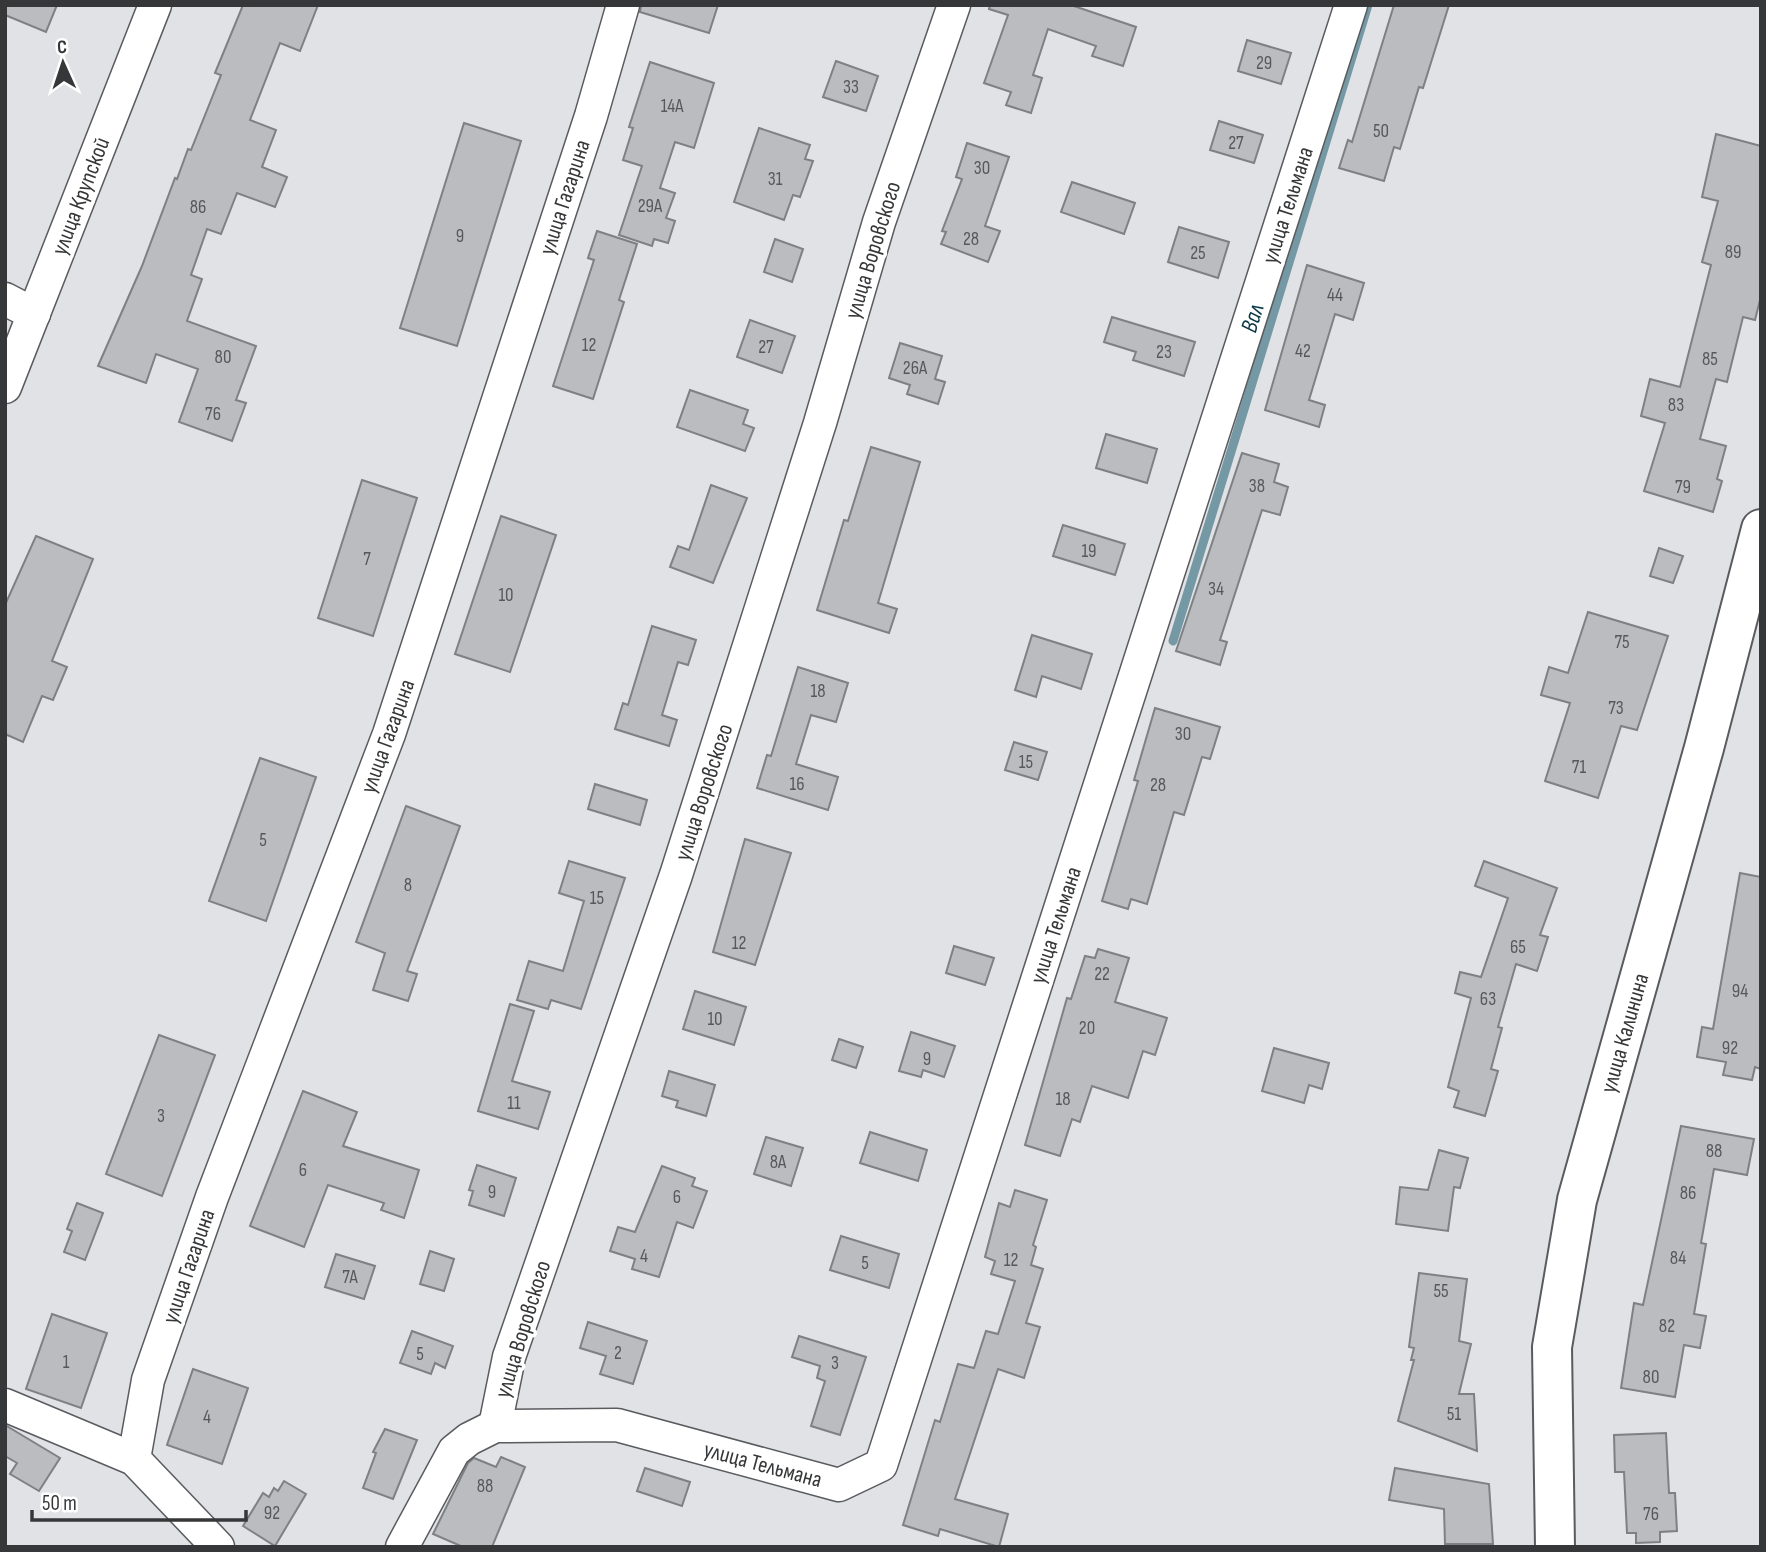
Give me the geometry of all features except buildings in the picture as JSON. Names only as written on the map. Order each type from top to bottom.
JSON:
[{"type":"street","name":"улица Крупской","points":[[5,387],[155,5]]},
{"type":"street","name":"улица Гагарина","points":[[134,1459],[148,1380],[212,1197],[389,734],[591,116],[623,5]]},
{"type":"street","name":"улица Воровского","points":[[402,1547],[454,1451],[469,1439],[495,1426],[509,1357],[676,875],[820,423],[879,222],[954,5]]},
{"type":"street","name":"улица Тельмана","points":[[495,1426],[617,1425],[839,1485],[881,1465],[1351,5]]},
{"type":"street","points":[[5,299],[34,314]]},
{"type":"street","name":"улица Калинина","points":[[1555,1547],[1552,1347],[1577,1200],[1704,748],[1761,530]]},
{"type":"street","points":[[5,1405],[134,1459],[218,1547]]},
{"type":"waterway","name":"Вал","points":[[1173,641],[1368,5]]}]
